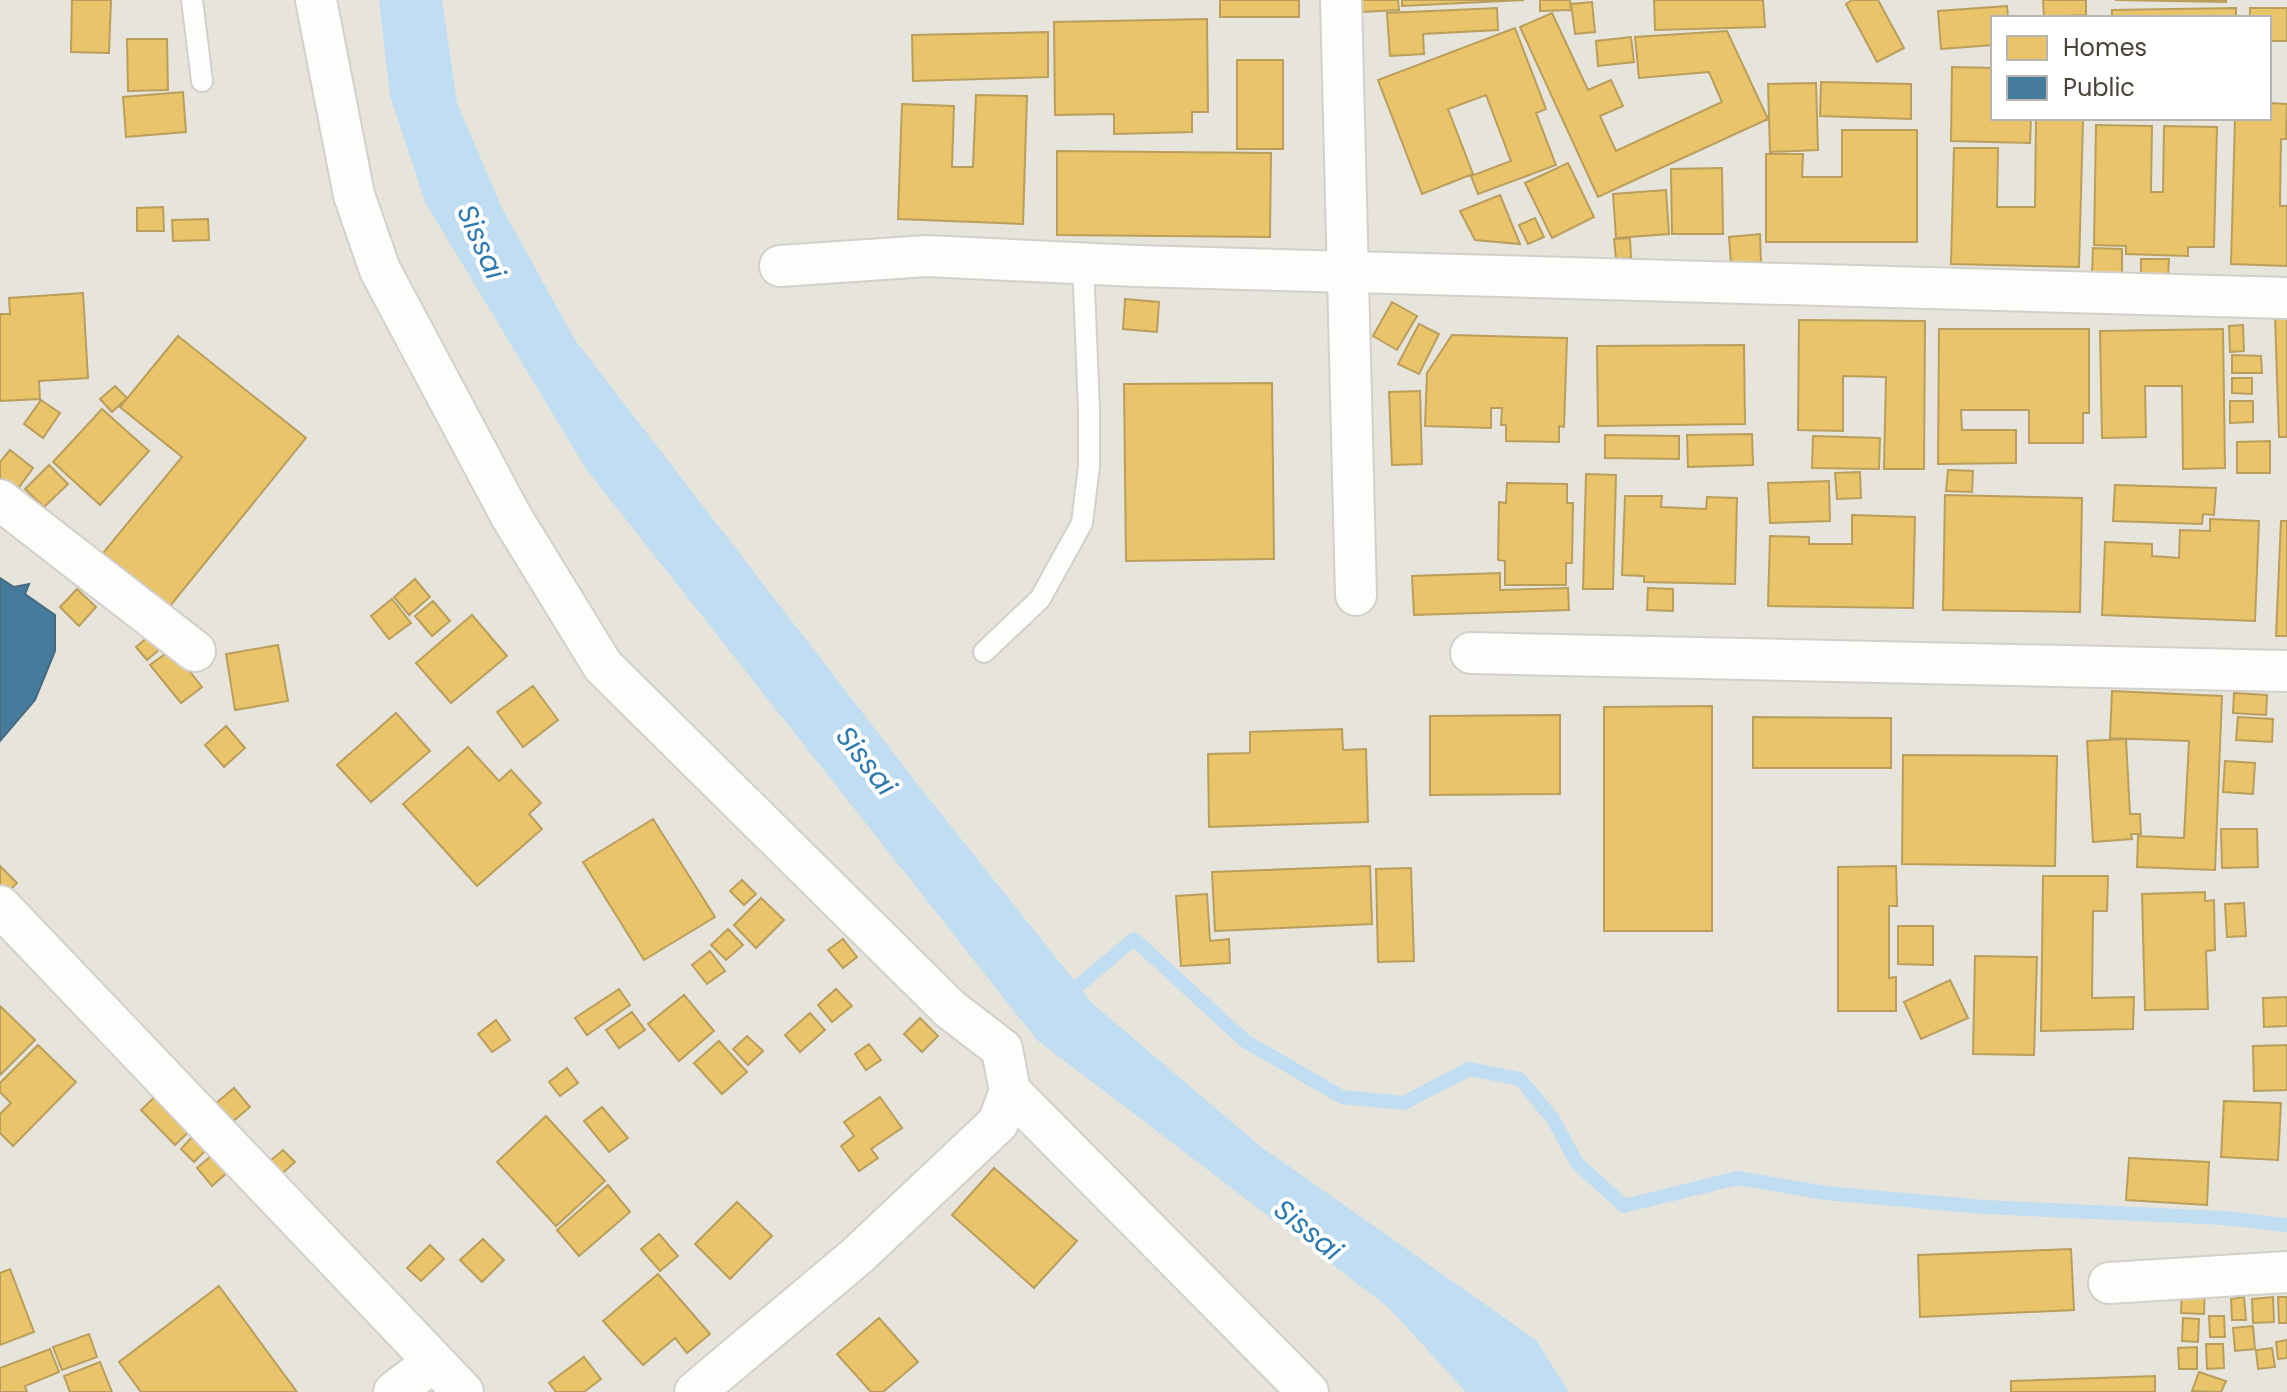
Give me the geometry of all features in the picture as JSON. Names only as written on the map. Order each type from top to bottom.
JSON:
[{"type":"street","points":[[316,0],[354,195],[380,270],[511,516],[603,666],[950,1009],[1002,1049],[1010,1091],[998,1123],[857,1256],[695,1392]]},
{"type":"street","points":[[1341,0],[1356,595]]},
{"type":"street","points":[[780,266],[927,256],[2287,298]]},
{"type":"street","points":[[0,500],[195,651]]},
{"type":"street","points":[[1471,653],[2287,671]]},
{"type":"street","points":[[0,906],[463,1392]]},
{"type":"street","points":[[1010,1091],[1308,1392]]},
{"type":"street","points":[[2109,1283],[2287,1272]]},
{"type":"street","points":[[394,1392],[433,1362]]},
{"type":"lane","points":[[192,0],[202,81]]},
{"type":"lane","points":[[984,652],[1040,599],[1082,523],[1089,424],[1083,263]]},
{"type":"shaded area","points":[[0,0],[2287,0],[2287,1392],[0,1392]]},
{"type":"water","name":"Sissai","points":[[379,0],[442,0],[457,103],[503,210],[575,340],[919,786],[1093,1004],[1260,1146],[1536,1340],[1569,1392],[1466,1392],[1388,1307],[1037,1040],[586,469],[425,202],[390,96]]},
{"type":"building: Homes","points":[[72,0],[111,0],[109,53],[71,52]]},
{"type":"building: Homes","points":[[1220,0],[1299,0],[1299,17],[1220,17]]},
{"type":"building: Homes","points":[[1361,0],[1398,0],[1399,10],[1362,12]]},
{"type":"building: Homes","points":[[1402,0],[1524,0],[1402,6]]},
{"type":"building: Homes","points":[[1540,0],[1570,0],[1571,10],[1540,11]]},
{"type":"building: Homes","points":[[1654,0],[1763,0],[1765,27],[1655,30]]},
{"type":"building: Homes","points":[[1852,0],[1878,0],[1904,48],[1877,62],[1846,4]]},
{"type":"building: Homes","points":[[2043,0],[2086,0],[2086,15],[2044,16]]},
{"type":"building: Homes","points":[[2115,0],[2226,0],[2226,2]]},
{"type":"building: Homes","points":[[1592,2],[1595,32],[1575,34],[1571,4]]},
{"type":"building: Homes","points":[[2007,6],[2008,16],[1991,16],[1991,45],[1941,49],[1938,11]]},
{"type":"building: Homes","points":[[1497,8],[1498,30],[1423,34],[1424,54],[1390,56],[1387,13]]},
{"type":"building: Homes","points":[[2236,8],[2236,16],[2112,16],[2112,10]]},
{"type":"building: Homes","points":[[2250,8],[2287,8],[2287,41],[2271,41],[2271,16],[2250,16]]},
{"type":"building: Homes","points":[[1552,13],[1588,90],[1611,80],[1623,106],[1600,116],[1616,151],[1722,102],[1709,72],[1639,78],[1635,37],[1727,31],[1768,119],[1598,197],[1520,27]]},
{"type":"building: Homes","points":[[1207,19],[1208,112],[1192,112],[1192,132],[1114,134],[1114,114],[1055,115],[1054,22]]},
{"type":"building: Homes","points":[[1515,28],[1546,109],[1536,113],[1556,165],[1478,194],[1471,176],[1511,161],[1486,95],[1448,109],[1473,174],[1422,194],[1378,80]]},
{"type":"building: Homes","points":[[1048,32],[1048,77],[913,81],[912,35]]},
{"type":"building: Homes","points":[[1631,37],[1634,62],[1598,66],[1596,41]]},
{"type":"building: Homes","points":[[127,39],[167,39],[168,90],[128,91]]},
{"type":"building: Homes","points":[[1237,60],[1283,60],[1283,149],[1237,149]]},
{"type":"building: Homes","points":[[1952,67],[1991,68],[1991,120],[2031,120],[2030,143],[1951,141]]},
{"type":"building: Homes","points":[[1821,82],[1911,84],[1911,119],[1820,116]]},
{"type":"building: Homes","points":[[1816,83],[1818,150],[1770,152],[1768,84]]},
{"type":"building: Homes","points":[[183,92],[186,132],[126,137],[123,97]]},
{"type":"building: Homes","points":[[976,95],[1027,96],[1023,224],[898,219],[902,104],[954,106],[952,167],[973,167]]},
{"type":"building: Homes","points":[[2271,103],[2287,104],[2286,139],[2281,139],[2280,206],[2287,206],[2287,266],[2231,264],[2235,120],[2271,120]]},
{"type":"building: Homes","points":[[2036,120],[2083,120],[2079,267],[1951,264],[1954,148],[1998,148],[1997,207],[2035,207]]},
{"type":"building: Homes","points":[[2096,125],[2152,126],[2151,192],[2163,192],[2164,126],[2217,127],[2214,247],[2188,247],[2188,256],[2126,254],[2126,246],[2094,245]]},
{"type":"building: Homes","points":[[1842,130],[1917,130],[1917,242],[1766,242],[1766,154],[1803,154],[1802,177],[1842,177]]},
{"type":"building: Homes","points":[[1057,151],[1271,153],[1270,237],[1057,235]]},
{"type":"building: Homes","points":[[1568,163],[1594,217],[1552,238],[1525,183]]},
{"type":"building: Homes","points":[[1722,168],[1723,234],[1672,234],[1671,169]]},
{"type":"building: Homes","points":[[1666,190],[1669,234],[1616,238],[1613,194]]},
{"type":"building: Homes","points":[[1500,195],[1520,244],[1475,240],[1460,211]]},
{"type":"building: Homes","points":[[163,207],[164,231],[137,231],[137,208]]},
{"type":"building: Homes","points":[[1535,218],[1544,237],[1528,244],[1519,225]]},
{"type":"building: Homes","points":[[208,219],[209,240],[173,241],[172,220]]},
{"type":"building: Homes","points":[[1760,234],[1761,262],[1731,263],[1729,237]]},
{"type":"building: Homes","points":[[1630,238],[1631,258],[1616,259],[1614,239]]},
{"type":"building: Homes","points":[[2093,248],[2122,249],[2122,274],[2092,273]]},
{"type":"building: Homes","points":[[2141,259],[2169,259],[2168,277],[2141,276]]},
{"type":"building: Homes","points":[[83,293],[88,378],[39,381],[40,399],[0,401],[0,314],[10,314],[9,298]]},
{"type":"building: Homes","points":[[1125,299],[1159,302],[1157,332],[1123,329]]},
{"type":"building: Homes","points":[[1392,302],[1417,316],[1397,350],[1373,336]]},
{"type":"building: Homes","points":[[2275,316],[2287,316],[2287,437],[2279,437]]},
{"type":"building: Homes","points":[[1799,320],[1925,321],[1924,469],[1884,469],[1886,377],[1843,376],[1843,431],[1798,430]]},
{"type":"building: Homes","points":[[1419,324],[1439,334],[1419,374],[1398,364]]},
{"type":"building: Homes","points":[[2243,325],[2244,351],[2230,352],[2229,326]]},
{"type":"building: Homes","points":[[1939,329],[2089,329],[2089,413],[2083,413],[2083,443],[2029,443],[2029,410],[1961,410],[1962,430],[2016,430],[2016,463],[1938,464]]},
{"type":"building: Homes","points":[[2223,329],[2225,468],[2183,469],[2182,386],[2145,386],[2146,437],[2102,438],[2100,331]]},
{"type":"building: Homes","points":[[1452,335],[1567,338],[1564,427],[1559,426],[1559,442],[1506,441],[1506,425],[1501,425],[1502,408],[1491,408],[1491,428],[1425,426],[1427,373]]},
{"type":"building: Homes","points":[[178,336],[306,438],[170,606],[103,553],[182,457],[120,407]]},
{"type":"building: Homes","points":[[1744,345],[1745,424],[1598,426],[1597,346]]},
{"type":"building: Homes","points":[[2232,355],[2261,356],[2262,373],[2232,373]]},
{"type":"building: Homes","points":[[2232,378],[2252,378],[2252,394],[2232,393]]},
{"type":"building: Homes","points":[[1272,383],[1274,559],[1126,561],[1124,384]]},
{"type":"building: Homes","points":[[115,386],[127,398],[112,412],[100,399]]},
{"type":"building: Homes","points":[[1420,391],[1422,464],[1392,465],[1389,392]]},
{"type":"building: Homes","points":[[41,400],[60,413],[43,438],[24,424]]},
{"type":"building: Homes","points":[[2230,401],[2253,401],[2253,422],[2230,423]]},
{"type":"building: Homes","points":[[102,409],[149,451],[100,505],[53,462]]},
{"type":"building: Homes","points":[[1752,434],[1753,465],[1688,467],[1687,435]]},
{"type":"building: Homes","points":[[1605,435],[1679,436],[1679,459],[1605,458]]},
{"type":"building: Homes","points":[[1813,436],[1880,438],[1879,469],[1812,468]]},
{"type":"building: Homes","points":[[2270,441],[2270,473],[2237,473],[2237,442]]},
{"type":"building: Homes","points":[[10,450],[33,468],[17,490],[0,478],[0,462]]},
{"type":"building: Homes","points":[[49,465],[68,484],[44,507],[25,489]]},
{"type":"building: Homes","points":[[1948,470],[1973,471],[1972,492],[1946,491]]},
{"type":"building: Homes","points":[[1860,472],[1861,498],[1837,499],[1835,473]]},
{"type":"building: Homes","points":[[1586,474],[1616,475],[1613,589],[1583,589]]},
{"type":"building: Homes","points":[[1829,481],[1830,521],[1770,523],[1768,483]]},
{"type":"building: Homes","points":[[1507,483],[1567,484],[1567,503],[1573,503],[1572,563],[1566,563],[1566,585],[1505,585],[1505,561],[1498,560],[1499,502],[1506,503]]},
{"type":"building: Homes","points":[[2115,485],[2216,488],[2214,515],[2203,514],[2202,524],[2113,521]]},
{"type":"building: Homes","points":[[1945,495],[2082,498],[2080,612],[1943,610]]},
{"type":"building: Homes","points":[[1625,496],[1662,496],[1661,507],[1706,509],[1707,497],[1737,498],[1735,584],[1644,582],[1644,576],[1622,575]]},
{"type":"building: Homes","points":[[1852,515],[1915,517],[1913,608],[1768,606],[1770,536],[1809,537],[1809,544],[1852,544]]},
{"type":"building: Homes","points":[[2210,519],[2259,521],[2255,621],[2102,615],[2105,542],[2152,544],[2152,556],[2179,558],[2180,530],[2210,531]]},
{"type":"building: Homes","points":[[2281,521],[2287,521],[2287,636],[2276,636]]},
{"type":"building: Homes","points":[[1500,573],[1500,590],[1568,588],[1569,610],[1414,615],[1412,576]]},
{"type":"building: Homes","points":[[415,579],[430,597],[409,615],[394,597]]},
{"type":"building: Homes","points":[[1648,588],[1673,589],[1673,611],[1647,610]]},
{"type":"building: Homes","points":[[77,589],[96,607],[79,626],[60,607]]},
{"type":"building: Homes","points":[[392,599],[411,623],[389,639],[371,616]]},
{"type":"building: Homes","points":[[433,601],[450,621],[432,636],[415,616]]},
{"type":"building: Homes","points":[[472,615],[507,656],[451,703],[416,663]]},
{"type":"building: Homes","points":[[150,635],[161,648],[147,660],[136,647]]},
{"type":"building: Homes","points":[[278,645],[288,701],[235,710],[226,654]]},
{"type":"building: Homes","points":[[172,649],[202,687],[181,703],[150,665]]},
{"type":"building: Homes","points":[[533,686],[558,720],[523,747],[497,712]]},
{"type":"building: Homes","points":[[2112,691],[2222,696],[2215,870],[2137,867],[2138,836],[2184,838],[2189,741],[2110,738]]},
{"type":"building: Homes","points":[[2234,693],[2267,695],[2266,715],[2233,713]]},
{"type":"building: Homes","points":[[1712,706],[1712,931],[1604,931],[1604,707]]},
{"type":"building: Homes","points":[[396,713],[430,751],[371,802],[337,765]]},
{"type":"building: Homes","points":[[1560,715],[1560,794],[1430,795],[1430,716]]},
{"type":"building: Homes","points":[[1753,717],[1891,718],[1891,768],[1753,768]]},
{"type":"building: Homes","points":[[2238,717],[2273,719],[2272,742],[2236,740]]},
{"type":"building: Homes","points":[[226,726],[245,748],[224,767],[205,745]]},
{"type":"building: Homes","points":[[1342,729],[1343,750],[1366,749],[1368,822],[1209,827],[1208,754],[1250,753],[1250,732]]},
{"type":"building: Homes","points":[[2126,739],[2130,814],[2140,814],[2141,834],[2131,834],[2132,839],[2093,842],[2087,741]]},
{"type":"building: Homes","points":[[468,747],[499,781],[511,770],[541,803],[529,814],[542,829],[477,886],[403,804]]},
{"type":"building: Homes","points":[[1903,755],[2057,756],[2055,866],[1902,864]]},
{"type":"building: Homes","points":[[2225,761],[2255,763],[2253,794],[2223,792]]},
{"type":"building: Homes","points":[[653,819],[715,917],[644,960],[583,862]]},
{"type":"building: Homes","points":[[2221,829],[2257,829],[2258,867],[2222,868]]},
{"type":"building: Homes","points":[[0,866],[17,883],[4,896],[0,893]]},
{"type":"building: Homes","points":[[1370,866],[1372,924],[1215,931],[1212,872]]},
{"type":"building: Homes","points":[[1896,866],[1897,906],[1889,906],[1889,978],[1896,977],[1896,1011],[1838,1011],[1838,867]]},
{"type":"building: Homes","points":[[1411,868],[1414,961],[1378,962],[1376,869]]},
{"type":"building: Homes","points":[[2043,876],[2108,876],[2107,911],[2093,911],[2092,998],[2134,997],[2133,1029],[2041,1031]]},
{"type":"building: Homes","points":[[742,880],[756,894],[744,905],[730,891]]},
{"type":"building: Homes","points":[[2205,892],[2205,901],[2214,900],[2215,950],[2206,951],[2208,1009],[2145,1010],[2142,894]]},
{"type":"building: Homes","points":[[1207,894],[1210,941],[1229,939],[1230,963],[1181,966],[1176,896]]},
{"type":"building: Homes","points":[[761,898],[784,920],[756,948],[734,925]]},
{"type":"building: Homes","points":[[2244,903],[2246,936],[2227,937],[2225,904]]},
{"type":"building: Homes","points":[[1898,926],[1933,926],[1933,965],[1898,964]]},
{"type":"building: Homes","points":[[728,929],[743,945],[726,960],[711,945]]},
{"type":"building: Homes","points":[[843,939],[857,957],[843,968],[828,950]]},
{"type":"building: Homes","points":[[710,951],[725,971],[707,984],[692,965]]},
{"type":"building: Homes","points":[[1975,956],[2037,957],[2034,1055],[1973,1054]]},
{"type":"building: Homes","points":[[1950,980],[1968,1018],[1921,1039],[1904,1002]]},
{"type":"building: Homes","points":[[619,989],[630,1005],[587,1035],[575,1018]]},
{"type":"building: Homes","points":[[836,989],[852,1006],[832,1022],[818,1005]]},
{"type":"building: Homes","points":[[684,995],[714,1031],[679,1061],[648,1024]]},
{"type":"building: Homes","points":[[2287,997],[2287,1026],[2264,1027],[2263,998]]},
{"type":"building: Homes","points":[[0,1006],[35,1040],[0,1075]]},
{"type":"building: Homes","points":[[632,1012],[645,1030],[619,1048],[606,1030]]},
{"type":"building: Homes","points":[[810,1013],[825,1030],[800,1052],[785,1035]]},
{"type":"building: Homes","points":[[920,1018],[938,1036],[922,1052],[904,1034]]},
{"type":"building: Homes","points":[[496,1020],[510,1040],[492,1052],[478,1034]]},
{"type":"building: Homes","points":[[747,1036],[763,1051],[748,1065],[733,1049]]},
{"type":"building: Homes","points":[[719,1041],[747,1072],[722,1094],[694,1063]]},
{"type":"building: Homes","points":[[869,1044],[881,1060],[866,1070],[855,1054]]},
{"type":"building: Homes","points":[[38,1045],[76,1082],[13,1146],[0,1133],[0,1114],[11,1103],[0,1092],[0,1083]]},
{"type":"building: Homes","points":[[2287,1045],[2287,1090],[2254,1091],[2253,1046]]},
{"type":"building: Homes","points":[[567,1068],[578,1083],[560,1096],[549,1082]]},
{"type":"building: Homes","points":[[164,1088],[197,1124],[175,1145],[141,1110]]},
{"type":"building: Homes","points":[[234,1088],[250,1107],[231,1123],[215,1104]]},
{"type":"building: Homes","points":[[880,1097],[902,1128],[871,1149],[878,1158],[859,1171],[841,1146],[854,1136],[844,1122]]},
{"type":"building: Homes","points":[[2224,1101],[2281,1103],[2278,1160],[2221,1157]]},
{"type":"building: Homes","points":[[602,1107],[628,1138],[609,1152],[584,1121]]},
{"type":"building: Homes","points":[[546,1116],[605,1181],[556,1226],[497,1162]]},
{"type":"building: Homes","points":[[195,1134],[208,1148],[194,1162],[181,1149]]},
{"type":"building: Homes","points":[[283,1150],[295,1162],[277,1178],[265,1165]]},
{"type":"building: Homes","points":[[215,1153],[230,1170],[212,1186],[197,1168]]},
{"type":"building: Homes","points":[[2129,1158],[2209,1162],[2207,1205],[2126,1200]]},
{"type":"building: Homes","points":[[994,1168],[1077,1241],[1034,1288],[952,1215]]},
{"type":"building: Homes","points":[[608,1185],[630,1212],[579,1256],[557,1230]]},
{"type":"building: Homes","points":[[737,1202],[772,1236],[730,1279],[695,1244]]},
{"type":"building: Homes","points":[[659,1234],[678,1256],[660,1271],[641,1249]]},
{"type":"building: Homes","points":[[483,1239],[504,1260],[482,1282],[460,1260]]},
{"type":"building: Homes","points":[[430,1245],[444,1259],[421,1281],[407,1268]]},
{"type":"building: Homes","points":[[2071,1249],[2074,1310],[1920,1317],[1918,1255]]},
{"type":"building: Homes","points":[[10,1269],[34,1332],[0,1345],[0,1273]]},
{"type":"building: Homes","points":[[658,1274],[710,1334],[687,1353],[675,1338],[643,1365],[603,1321]]},
{"type":"building: Homes","points":[[219,1286],[297,1392],[141,1392],[119,1362]]},
{"type":"building: Homes","points":[[2182,1286],[2205,1287],[2204,1314],[2181,1313]]},
{"type":"building: Homes","points":[[2244,1297],[2246,1320],[2232,1320],[2231,1299]]},
{"type":"building: Homes","points":[[2273,1297],[2274,1322],[2253,1323],[2252,1299]]},
{"type":"building: Homes","points":[[2278,1297],[2287,1297],[2287,1323],[2279,1323]]},
{"type":"building: Homes","points":[[2209,1316],[2224,1316],[2225,1337],[2210,1337]]},
{"type":"building: Homes","points":[[879,1318],[918,1362],[883,1392],[871,1392],[837,1354]]},
{"type":"building: Homes","points":[[2183,1318],[2199,1319],[2198,1342],[2182,1341]]},
{"type":"building: Homes","points":[[2253,1326],[2255,1349],[2235,1351],[2233,1328]]},
{"type":"building: Homes","points":[[89,1334],[97,1357],[62,1370],[53,1347]]},
{"type":"building: Homes","points":[[2287,1340],[2287,1358],[2278,1359],[2276,1342]]},
{"type":"building: Homes","points":[[2206,1344],[2223,1344],[2224,1368],[2207,1369]]},
{"type":"building: Homes","points":[[2197,1347],[2197,1369],[2179,1369],[2178,1348]]},
{"type":"building: Homes","points":[[2272,1348],[2275,1367],[2258,1369],[2256,1350]]},
{"type":"building: Homes","points":[[50,1349],[59,1372],[25,1386],[27,1392],[0,1392],[0,1368]]},
{"type":"building: Homes","points":[[584,1357],[601,1379],[584,1392],[556,1392],[549,1383]]},
{"type":"building: Homes","points":[[100,1362],[112,1392],[70,1392],[64,1376]]},
{"type":"building: Homes","points":[[2199,1372],[2226,1381],[2221,1392],[2192,1391]]},
{"type":"building: Homes","points":[[2155,1376],[2155,1392],[2011,1392],[2011,1381]]},
{"type":"building: Public","points":[[0,578],[14,587],[29,584],[25,594],[55,615],[55,651],[35,700],[0,741]]},
{"type":"waterway","points":[[1065,997],[1134,939],[1245,1041],[1342,1097],[1404,1103],[1469,1069],[1520,1079],[1553,1119],[1577,1163],[1624,1206],[1738,1178],[1825,1193],[1984,1207],[2224,1218],[2287,1225]]}]
